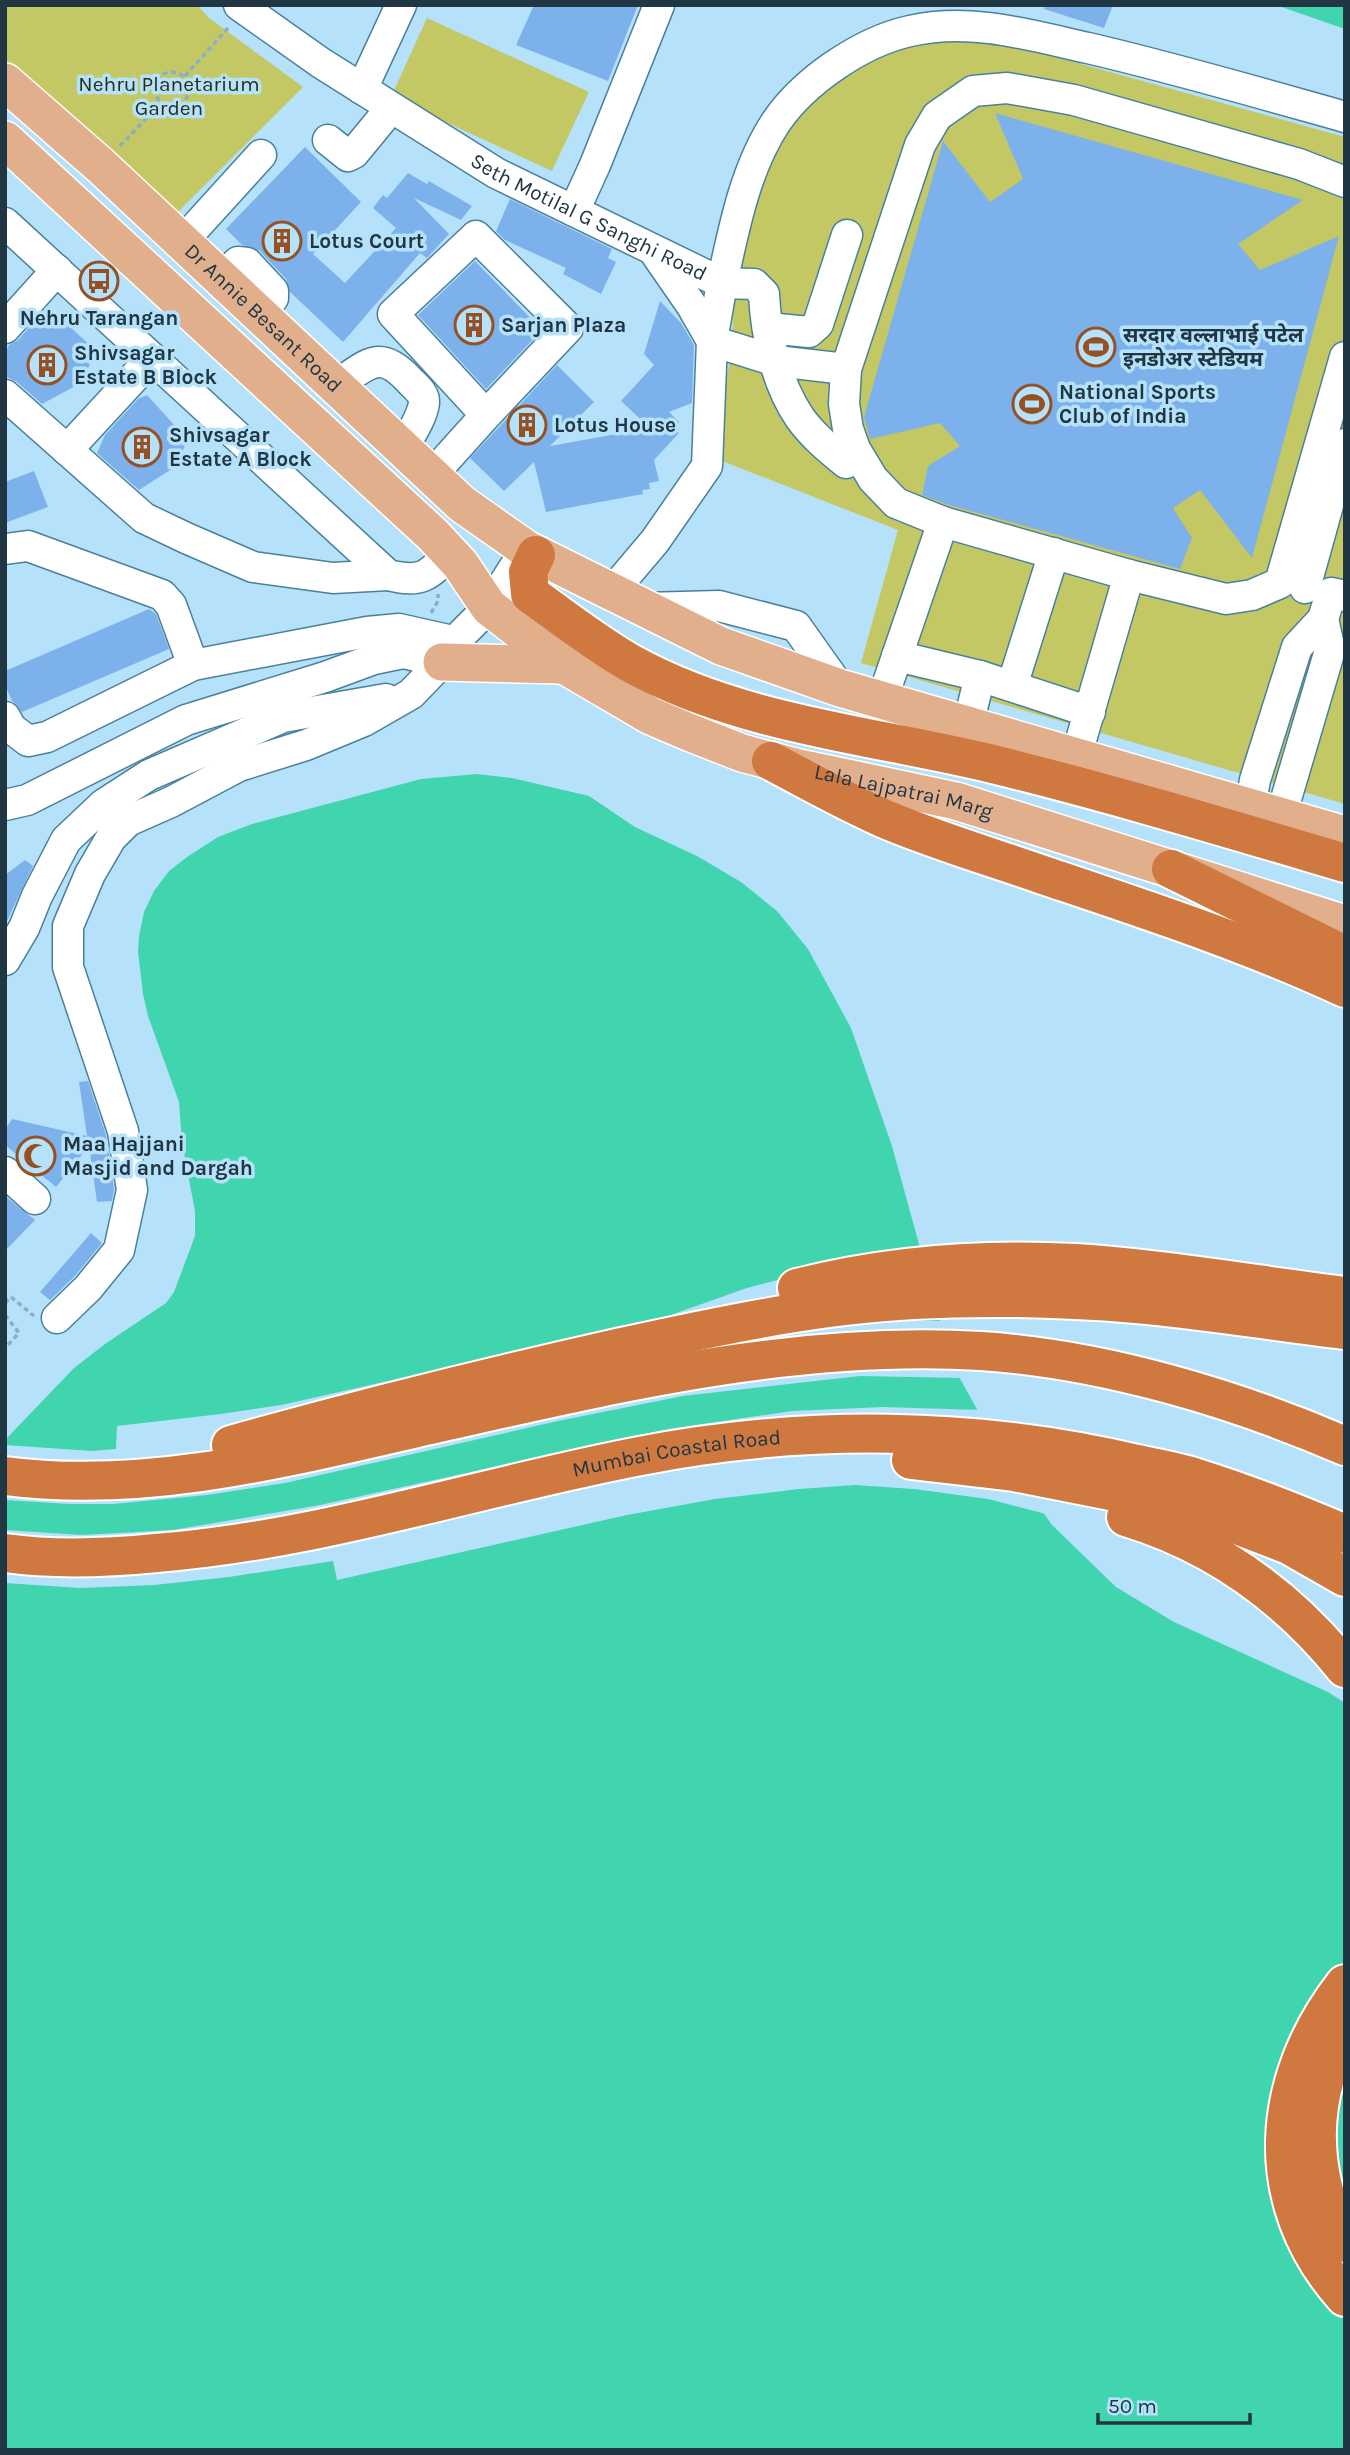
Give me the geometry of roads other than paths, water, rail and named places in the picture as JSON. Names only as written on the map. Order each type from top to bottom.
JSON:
[{"type":"highway","points":[[531,552],[528,572],[530,594],[631,663],[681,686],[746,710],[792,722],[929,748],[1014,769],[1345,863]]},
{"type":"highway","points":[[771,761],[887,820],[1160,914],[1246,946],[1345,988]]},
{"type":"highway","points":[[1171,869],[1345,955]]},
{"type":"highway","points":[[647,1342],[717,1311],[814,1284],[902,1268],[962,1264],[1025,1262],[1103,1266],[1345,1296]]},
{"type":"highway","points":[[117,1479],[343,1414],[529,1368],[823,1307],[979,1298],[1137,1304],[1345,1330]]},
{"type":"highway","points":[[5,1476],[43,1480],[117,1479],[234,1467],[306,1454],[626,1381],[688,1370],[789,1356],[901,1349],[983,1352],[1066,1362],[1146,1379],[1248,1408],[1345,1446]]},
{"type":"highway","name":"Mumbai Coastal Road","points":[[5,1553],[108,1558],[212,1549],[321,1530],[641,1455],[770,1437],[878,1434],[1003,1440],[1094,1454],[1194,1477],[1279,1506],[1345,1534]]},
{"type":"highway","points":[[321,1530],[440,1520],[723,1468],[834,1459],[930,1460],[1014,1472],[1136,1496],[1224,1520],[1289,1545],[1345,1577]]},
{"type":"highway","points":[[930,1460],[1131,1518],[1186,1539],[1245,1572],[1282,1601],[1320,1637],[1345,1668]]},
{"type":"highway","points":[[1345,1984],[1320,2019],[1302,2053],[1292,2082],[1284,2146],[1286,2173],[1298,2222],[1328,2277],[1345,2297]]},
{"type":"highway","points":[[1345,2038],[1326,2076],[1316,2144],[1322,2187],[1333,2221],[1345,2243]]},
{"type":"main road","name":"Dr Annie Besant Road","points":[[5,82],[101,166],[200,234],[222,278],[462,504],[531,552]]},
{"type":"main road","points":[[5,140],[450,553],[489,607]]},
{"type":"main road","points":[[531,552],[721,646],[840,688],[889,677],[970,715],[1083,735],[1265,812],[1345,835]]},
{"type":"main road","name":"Lala Lajpatrai Marg","points":[[489,607],[564,665],[651,716],[743,753],[956,801],[1345,924]]},
{"type":"main road","points":[[450,652],[564,665]]},
{"type":"street","points":[[574,211],[659,5]]},
{"type":"street","name":"Seth Motilal G Sanghi Road","points":[[242,8],[362,89],[496,173],[722,283],[712,341],[707,466],[655,541],[611,593]]},
{"type":"street","points":[[362,89],[398,13]]},
{"type":"street","points":[[846,463],[820,441],[800,417],[783,386],[768,328],[764,294],[754,284],[722,283],[741,203],[762,148],[777,121],[801,92],[830,66],[909,31],[941,27],[998,27],[1118,55],[1345,117]]},
{"type":"street","points":[[1317,596],[1252,595],[1226,599],[1129,575],[943,522],[896,503],[873,479],[855,449],[844,404],[846,369],[920,145],[937,116],[973,91],[1007,88],[1074,100],[1299,164],[1345,182]]},
{"type":"street","points":[[328,141],[348,156],[354,153],[391,107]]},
{"type":"street","points":[[200,234],[261,155]]},
{"type":"street","points":[[5,223],[388,575]]},
{"type":"street","points":[[768,328],[809,332],[818,324],[847,235]]},
{"type":"street","points":[[432,475],[568,328],[476,236],[393,314],[486,415]]},
{"type":"street","points":[[651,248],[686,296],[712,341],[776,361],[846,369]]},
{"type":"street","points":[[5,328],[57,270]]},
{"type":"street","points":[[1317,596],[1345,357]]},
{"type":"street","points":[[67,450],[152,358]]},
{"type":"street","points":[[336,385],[374,363],[388,362],[399,369],[420,392],[424,402],[403,448]]},
{"type":"street","points":[[5,395],[144,518],[253,567],[332,578],[388,575],[406,579],[431,574],[450,553]]},
{"type":"street","points":[[1265,812],[1255,780],[1297,647],[1317,596],[1345,443]]},
{"type":"street","points":[[943,522],[889,677],[980,676],[1012,686],[1083,735],[1129,575]]},
{"type":"street","points":[[5,549],[28,546],[162,595],[170,606],[194,665]]},
{"type":"street","points":[[57,1318],[88,1288],[119,1250],[132,1190],[123,1131],[68,967],[68,926],[90,874],[111,838],[128,821],[171,803],[239,766],[364,721],[411,694],[489,607],[531,552]]},
{"type":"street","points":[[1012,686],[1054,553]]},
{"type":"street","points":[[5,717],[11,728],[28,741],[47,737],[194,665],[367,632],[400,629],[450,652]]},
{"type":"street","points":[[5,805],[27,800],[186,720],[326,677],[374,659],[403,653],[450,652]]},
{"type":"street","points":[[970,715],[980,676]]},
{"type":"street","points":[[5,960],[24,928],[66,840],[104,804],[149,775],[283,717],[411,694]]},
{"type":"street","points":[[5,1172],[35,1199]]},
{"type":"place","name":"Lotus Court","points":[[282,241]]},
{"type":"place","name":"Nehru Tarangan","points":[[99,281]]},
{"type":"place","name":"Sarjan Plaza","points":[[474,325]]},
{"type":"place","name":"सरदार वल्लाभाई पटेल इनडोअर स्टेडियम","points":[[1096,347]]},
{"type":"place","name":"Shivsagar Estate B Block","points":[[47,365]]},
{"type":"place","name":"National Sports Club of India","points":[[1032,404]]},
{"type":"place","name":"Lotus House","points":[[527,425]]},
{"type":"place","name":"Shivsagar Estate A Block","points":[[142,447]]},
{"type":"place","name":"Maa Hajjani Masjid and Dargah","points":[[36,1156]]},
{"type":"park label","name":"Nehru Planetarium Garden","points":[[169,96]]}]
